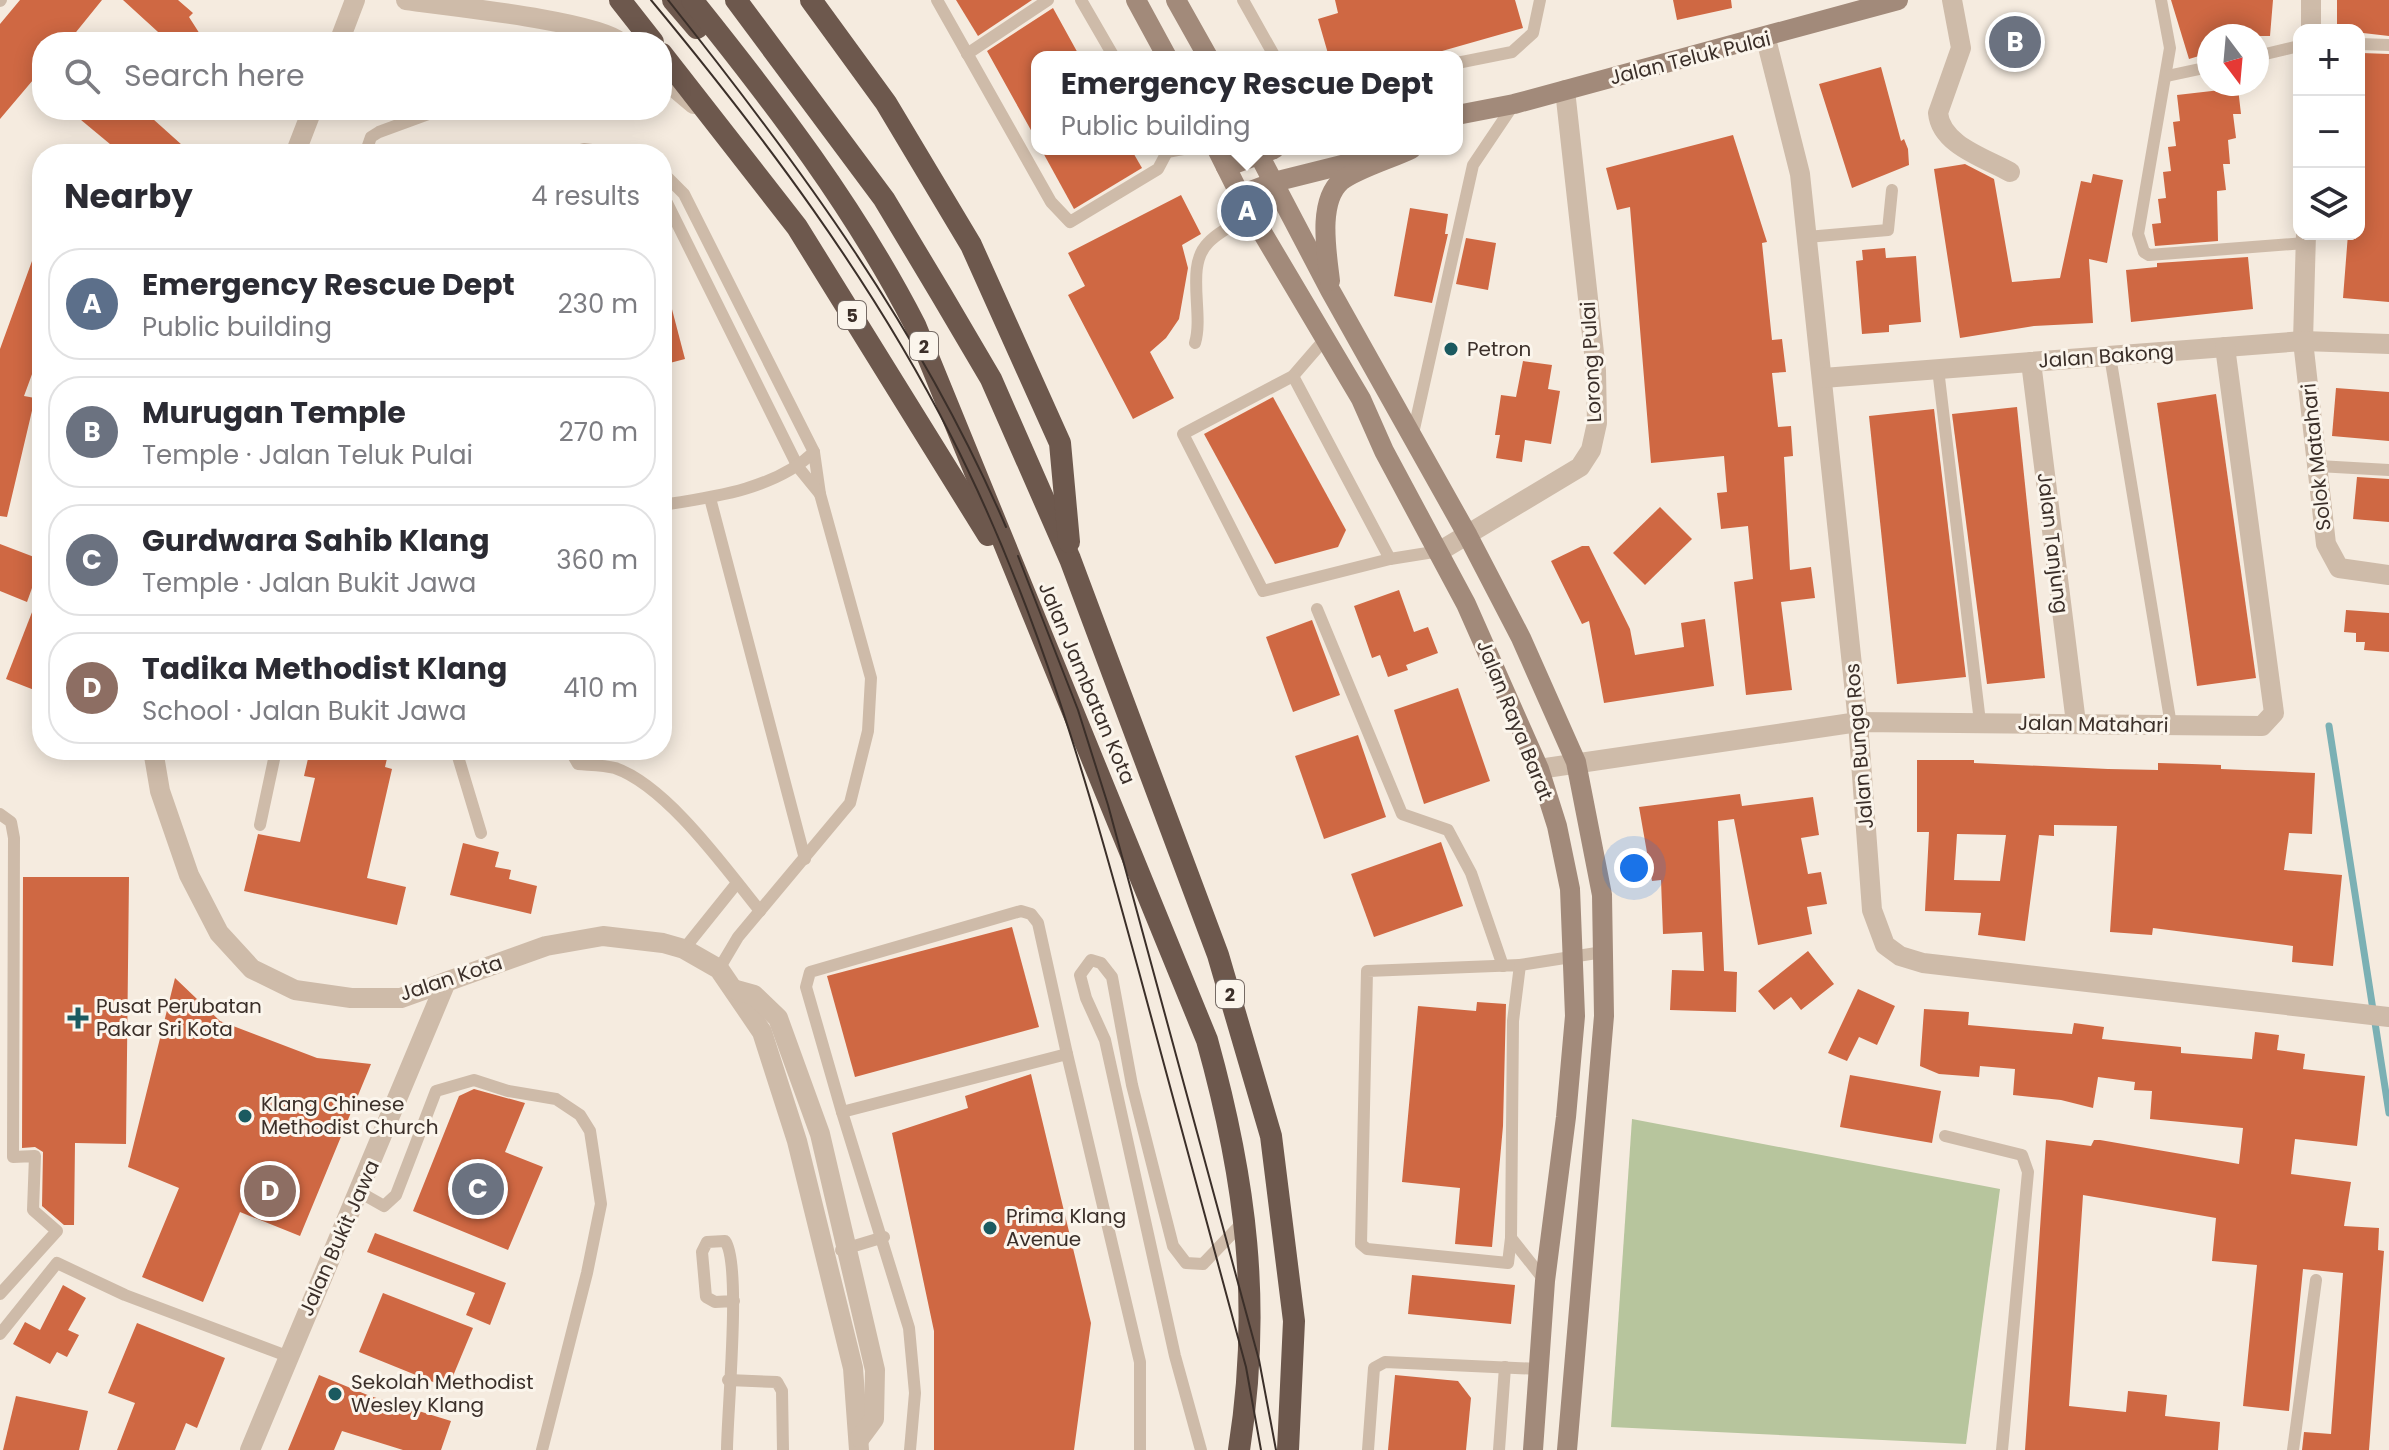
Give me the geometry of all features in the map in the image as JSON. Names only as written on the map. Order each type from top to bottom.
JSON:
[{"type":"highway","points":[[620,0],[645,32]]},
{"type":"highway","points":[[673,0],[784,123]]},
{"type":"highway","name":"Jalan Jambatan Kota","points":[[692,0],[823,171],[894,284],[939,382],[1207,1040],[1232,1130],[1245,1220],[1252,1313],[1239,1450]]},
{"type":"highway","name":"2","points":[[736,0],[884,199],[991,379],[1070,559]]},
{"type":"highway","points":[[811,0],[886,103],[971,245],[1060,443],[1070,559]]},
{"type":"highway","name":"5","points":[[672,67],[797,227],[1023,590]]},
{"type":"highway","name":"Jalan Jambatan Kota","points":[[1070,559],[1218,955],[1271,1136],[1294,1321],[1288,1450]]},
{"type":"main road","points":[[1136,0],[1164,51]]},
{"type":"main road","points":[[1176,0],[1205,51]]},
{"type":"main road","name":"Jalan Teluk Pulai","points":[[1463,114],[1766,39],[1898,0]]},
{"type":"main road","name":"Jalan Teluk Pulai","points":[[1463,122],[1480,112]]},
{"type":"main road","name":"Jalan Raya Barat","points":[[1265,155],[1274,182],[1330,290],[1468,536],[1521,638],[1576,762],[1602,895],[1604,1016],[1567,1450]]},
{"type":"main road","points":[[1240,195],[1274,182],[1381,155]]},
{"type":"main road","points":[[1330,290],[1327,220],[1331,200],[1340,182],[1398,155]]},
{"type":"main road","name":"Jalan Raya Barat","points":[[1222,158],[1251,215],[1361,399],[1384,451],[1440,551],[1539,769],[1570,889],[1575,954],[1575,1016],[1566,1117],[1545,1281],[1533,1450]]},
{"type":"street","points":[[343,32],[355,0]]},
{"type":"street","points":[[406,0],[601,32]]},
{"type":"street","points":[[1952,0],[1962,41],[1938,113],[1939,122],[1952,140],[2010,172]]},
{"type":"street","points":[[2311,0],[2311,24]]},
{"type":"street","name":"Jalan Bunga Ros","points":[[1766,39],[1800,174],[1858,722],[1872,910],[1885,945],[1900,956],[1923,963],[2387,1017]]},
{"type":"street","points":[[672,85],[713,119]]},
{"type":"street","name":"Lorong Pulai","points":[[1440,551],[1580,467],[1591,450],[1597,423],[1596,371],[1565,90]]},
{"type":"street","points":[[299,144],[308,120]]},
{"type":"street","name":"Solok Matahari","points":[[2306,240],[2303,341],[2331,558],[2339,568],[2389,575]]},
{"type":"street","name":"Jalan Bakong","points":[[1823,378],[2303,341],[2389,344]]},
{"type":"street","name":"Jalan Matahari","points":[[1539,769],[1858,722],[2262,726],[2274,713],[2225,347]]},
{"type":"street","name":"Jalan Tanjung","points":[[2031,362],[2076,723]]},
{"type":"street","name":"Jalan Kota","points":[[155,760],[160,791],[189,875],[219,933],[252,969],[295,990],[351,998],[401,998],[546,946],[603,936],[663,943],[684,949],[719,969],[736,990],[768,1046],[797,1141],[853,1368],[854,1416],[859,1444]]},
{"type":"street","name":"Jalan Bukit Jawa","points":[[250,1450],[287,1356],[361,1193],[446,982]]},
{"type":"street","name":"Jalan Kota","points":[[736,990],[754,995],[778,1018],[820,1134],[875,1370],[874,1419],[859,1444]]},
{"type":"street","points":[[797,1141],[820,1134]]},
{"type":"lane","points":[[937,0],[1051,202],[1070,222],[1158,169],[1164,155]]},
{"type":"lane","points":[[967,54],[1048,0]]},
{"type":"lane","points":[[1081,0],[1111,51]]},
{"type":"lane","points":[[1243,0],[1272,51]]},
{"type":"lane","points":[[1463,62],[1512,52],[1533,33],[1540,0]]},
{"type":"lane","points":[[2161,0],[2170,48],[2138,234],[2144,252],[2149,255],[2293,239]]},
{"type":"lane","points":[[2365,44],[2389,45]]},
{"type":"lane","points":[[2269,53],[2293,47]]},
{"type":"lane","points":[[2167,76],[2197,70]]},
{"type":"lane","points":[[1412,438],[1473,165],[1514,104]]},
{"type":"lane","points":[[369,144],[371,137],[379,132],[412,120]]},
{"type":"lane","points":[[672,182],[684,194],[814,452],[820,494],[871,678],[868,731],[850,803],[760,911],[719,969]]},
{"type":"lane","points":[[1807,237],[1888,230],[1892,190]]},
{"type":"lane","points":[[672,212],[798,467],[820,494]]},
{"type":"lane","points":[[1195,343],[1201,252],[1209,241],[1251,215]]},
{"type":"lane","points":[[1325,339],[1293,376],[1183,434],[1263,591],[1390,559],[1440,551]]},
{"type":"lane","points":[[2110,356],[2171,725]]},
{"type":"lane","points":[[1938,369],[1980,722]]},
{"type":"lane","points":[[1293,376],[1390,559]]},
{"type":"lane","points":[[672,504],[710,498],[766,482],[798,467],[814,452]]},
{"type":"lane","points":[[2318,466],[2389,470]]},
{"type":"lane","points":[[710,498],[805,859]]},
{"type":"lane","points":[[1317,609],[1402,814],[1448,830],[1471,873],[1503,966]]},
{"type":"lane","points":[[260,825],[274,760]]},
{"type":"lane","points":[[459,760],[481,833]]},
{"type":"lane","points":[[576,760],[578,764],[616,769],[658,796],[686,820],[760,911]]},
{"type":"lane","points":[[0,814],[11,822],[14,838],[13,1157],[35,1156],[33,1210],[57,1231],[0,1294]]},
{"type":"lane","points":[[684,949],[737,883]]},
{"type":"lane","points":[[910,1450],[915,1393],[909,1328],[806,987],[810,972],[1021,911],[1031,914],[1038,923],[1140,1362],[1140,1450]]},
{"type":"lane","points":[[1520,965],[1513,1021],[1511,1238],[1508,1263],[1367,1249],[1361,1244],[1367,971],[1520,965],[1603,952]]},
{"type":"lane","points":[[1201,1450],[1175,1356],[1105,1040],[1086,998],[1080,975],[1091,960],[1101,963],[1112,977],[1132,1085],[1173,1246],[1186,1263],[1203,1264],[1245,1220]]},
{"type":"lane","points":[[842,1112],[1067,1054]]},
{"type":"lane","points":[[361,1193],[384,1206],[396,1195],[436,1091],[455,1083],[474,1080],[508,1091],[556,1099],[580,1115],[590,1131],[601,1204],[587,1273],[542,1450]]},
{"type":"lane","points":[[1945,1136],[2022,1155],[2028,1172],[2002,1450]]},
{"type":"lane","points":[[827,1254],[884,1237]]},
{"type":"lane","points":[[1511,1238],[1545,1281]]},
{"type":"lane","points":[[727,1450],[734,1301],[729,1244],[721,1239],[707,1242],[702,1252],[706,1297],[715,1302],[734,1301]]},
{"type":"lane","points":[[0,1334],[57,1263],[125,1295],[287,1356]]},
{"type":"lane","points":[[2293,1450],[2316,1280]]},
{"type":"lane","points":[[1368,1450],[1374,1368],[1385,1362],[1538,1369]]},
{"type":"lane","points":[[1499,1450],[1505,1367]]},
{"type":"lane","points":[[728,1380],[777,1382],[782,1391],[783,1450]]},
{"type":"green space","points":[[1632,1119],[2000,1189],[1966,1444],[1611,1427]]},
{"type":"building","points":[[20,0],[102,0],[76,32],[32,32],[32,81],[0,119],[0,24]]},
{"type":"building","points":[[123,0],[178,0],[193,13],[189,17],[199,32],[158,32]]},
{"type":"building","points":[[956,0],[1032,0],[978,36]]},
{"type":"building","points":[[1335,0],[1515,0],[1523,28],[1442,51],[1327,51],[1318,19],[1338,13]]},
{"type":"building","points":[[1673,0],[1731,0],[1732,8],[1677,20]]},
{"type":"building","points":[[2171,0],[2273,0],[2270,36],[2269,24],[2197,24],[2197,57],[2189,59]]},
{"type":"building","points":[[2337,0],[2389,0],[2389,36],[2365,33],[2365,24],[2337,24]]},
{"type":"building","points":[[1053,8],[1077,51],[1031,51],[1031,130],[987,51]]},
{"type":"building","points":[[2365,53],[2389,54],[2389,302],[2343,298],[2348,240],[2365,240]]},
{"type":"building","points":[[1881,67],[1901,141],[1904,139],[1908,149],[1909,165],[1852,188],[1819,84]]},
{"type":"building","points":[[2197,93],[2197,96],[2239,96],[2241,114],[2233,114],[2236,138],[2228,140],[2230,164],[2223,164],[2226,190],[2217,191],[2218,241],[2155,246],[2152,224],[2161,223],[2158,199],[2166,198],[2163,172],[2171,171],[2168,147],[2176,146],[2173,122],[2180,121],[2177,95]]},
{"type":"building","points":[[81,120],[154,120],[181,144],[110,144]]},
{"type":"building","points":[[1733,135],[1767,242],[1762,243],[1772,340],[1782,339],[1786,372],[1772,373],[1778,427],[1791,426],[1793,456],[1784,457],[1790,570],[1811,567],[1815,598],[1781,602],[1792,690],[1746,695],[1734,582],[1753,579],[1748,526],[1721,529],[1717,493],[1727,492],[1724,456],[1651,463],[1630,207],[1617,210],[1606,168]]},
{"type":"building","points":[[1044,155],[1134,155],[1142,168],[1074,209]]},
{"type":"building","points":[[1965,164],[1994,179],[2012,282],[2060,278],[2081,181],[2091,183],[2093,174],[2123,180],[2107,263],[2089,259],[2093,323],[2034,326],[1960,338],[1934,169]]},
{"type":"building","points":[[1181,195],[1201,234],[1182,245],[1188,268],[1179,319],[1166,338],[1150,352],[1174,398],[1133,419],[1068,295],[1085,286],[1068,253]]},
{"type":"building","points":[[1410,208],[1448,214],[1445,234],[1448,234],[1432,303],[1394,296]]},
{"type":"building","points":[[1466,238],[1496,243],[1488,290],[1456,284]]},
{"type":"building","points":[[1885,248],[1886,258],[1916,256],[1921,322],[1889,325],[1889,332],[1862,334],[1856,261],[1863,260],[1862,250]]},
{"type":"building","points":[[2248,257],[2253,309],[2131,322],[2126,270],[2157,267],[2157,263]]},
{"type":"building","points":[[32,261],[32,374],[24,396],[32,397],[32,411],[7,517],[0,516],[0,349]]},
{"type":"building","points":[[672,309],[685,359],[672,362]]},
{"type":"building","points":[[1523,361],[1552,365],[1548,389],[1560,391],[1551,444],[1525,440],[1522,462],[1496,458],[1500,435],[1495,435],[1501,395],[1516,397]]},
{"type":"building","points":[[2336,388],[2389,392],[2389,441],[2332,436]]},
{"type":"building","points":[[2216,394],[2256,678],[2197,686],[2157,403]]},
{"type":"building","points":[[1273,397],[1346,530],[1338,547],[1275,564],[1204,434]]},
{"type":"building","points":[[2017,407],[2045,678],[1987,684],[1952,414]]},
{"type":"building","points":[[1934,409],[1966,677],[1897,684],[1869,416]]},
{"type":"building","points":[[2357,477],[2389,479],[2389,522],[2353,519]]},
{"type":"building","points":[[1660,507],[1692,539],[1645,585],[1613,553]]},
{"type":"building","points":[[0,544],[32,556],[32,588],[27,602],[0,591]]},
{"type":"building","points":[[1582,546],[1589,546],[1630,629],[1635,655],[1684,647],[1681,623],[1705,619],[1714,686],[1604,703],[1589,621],[1582,624],[1551,561]]},
{"type":"building","points":[[1399,590],[1414,632],[1428,627],[1438,653],[1406,665],[1408,670],[1388,677],[1380,655],[1372,658],[1354,606]]},
{"type":"building","points":[[2346,610],[2389,613],[2389,652],[2364,650],[2365,642],[2356,642],[2356,633],[2344,632]]},
{"type":"building","points":[[32,612],[32,689],[6,679]]},
{"type":"building","points":[[1312,620],[1340,695],[1293,712],[1266,637]]},
{"type":"building","points":[[1458,688],[1490,781],[1424,804],[1394,710]]},
{"type":"building","points":[[1358,735],[1386,817],[1324,839],[1295,756]]},
{"type":"building","points":[[308,760],[387,760],[385,767],[392,769],[367,878],[406,887],[397,925],[244,891],[258,834],[300,842],[315,778],[304,776]]},
{"type":"building","points":[[1917,760],[2158,770],[2158,763],[2192,764],[2221,765],[2221,769],[2315,773],[2312,834],[2289,833],[2284,870],[2342,875],[2333,966],[2292,962],[2293,946],[2153,928],[2152,935],[2110,932],[2117,826],[2054,825],[2054,836],[2039,835],[2025,941],[1978,935],[1981,913],[1925,911],[1929,832],[1917,832]],"holes":[[[1957,834],[2006,835],[2000,881],[1954,880]]]},
{"type":"building","points":[[1740,794],[1742,806],[1813,797],[1819,835],[1801,838],[1808,874],[1821,872],[1827,904],[1807,907],[1812,934],[1758,945],[1734,819],[1718,821],[1724,971],[1737,972],[1736,1012],[1670,1010],[1672,970],[1704,971],[1702,932],[1663,934],[1661,880],[1652,881],[1639,807]]},
{"type":"building","points":[[1441,842],[1463,906],[1374,937],[1351,874]]},
{"type":"building","points":[[463,843],[499,852],[495,867],[511,870],[509,879],[537,886],[531,914],[450,895]]},
{"type":"building","points":[[23,877],[129,877],[126,1144],[75,1143],[74,1225],[64,1225],[42,1206],[43,1152],[35,1147],[22,1148]]},
{"type":"building","points":[[1012,927],[1039,1027],[855,1077],[827,976]]},
{"type":"building","points":[[1808,951],[1834,984],[1801,1010],[1791,997],[1774,1010],[1758,991]]},
{"type":"building","name":"Klang Chinese Methodist Church","points":[[175,978],[220,1021],[317,1058],[371,1064],[300,1236],[240,1212],[203,1302],[142,1277],[179,1188],[128,1167]]},
{"type":"building","points":[[1858,989],[1895,1006],[1877,1045],[1859,1037],[1847,1061],[1828,1053]]},
{"type":"building","points":[[1477,1002],[1506,1004],[1503,1126],[1492,1247],[1455,1244],[1460,1188],[1402,1182],[1418,1006],[1476,1011]]},
{"type":"building","points":[[1924,1009],[1969,1012],[1968,1025],[2072,1034],[2074,1023],[2104,1027],[2102,1039],[2181,1047],[2181,1053],[2252,1059],[2255,1032],[2279,1035],[2277,1050],[2305,1054],[2303,1069],[2365,1076],[2357,1146],[2295,1139],[2291,1174],[2351,1182],[2344,1226],[2379,1228],[2378,1250],[2384,1251],[2369,1450],[2302,1450],[2304,1432],[2331,1434],[2343,1273],[2303,1269],[2289,1411],[2243,1406],[2257,1265],[2212,1261],[2216,1218],[2083,1195],[2069,1406],[2126,1412],[2128,1391],[2167,1395],[2165,1416],[2220,1422],[2218,1450],[2025,1450],[2046,1140],[2091,1146],[2094,1140],[2100,1140],[2239,1164],[2243,1128],[2150,1119],[2152,1091],[2134,1090],[2135,1082],[2098,1077],[2093,1108],[2061,1100],[2013,1095],[2015,1069],[1980,1066],[1979,1077],[1939,1074],[1920,1066]]},
{"type":"building","name":"Prima Klang Avenue","points":[[1031,1074],[1091,1323],[1074,1450],[934,1450],[934,1331],[892,1133],[968,1108],[965,1096]]},
{"type":"building","points":[[1850,1075],[1941,1091],[1932,1143],[1840,1127]]},
{"type":"building","points":[[474,1089],[525,1103],[505,1152],[543,1167],[508,1250],[413,1211],[459,1096]]},
{"type":"building","points":[[375,1233],[506,1283],[490,1325],[466,1315],[475,1293],[367,1252]]},
{"type":"building","points":[[1412,1275],[1515,1285],[1511,1324],[1408,1314]]},
{"type":"building","points":[[63,1285],[86,1298],[68,1330],[79,1335],[67,1357],[57,1352],[50,1364],[13,1344],[25,1322],[40,1330]]},
{"type":"building","points":[[383,1293],[473,1328],[448,1388],[359,1352]]},
{"type":"building","points":[[137,1323],[225,1358],[197,1428],[186,1423],[175,1450],[117,1450],[135,1403],[108,1393]]},
{"type":"building","name":"Sekolah Methodist Wesley Klang","points":[[319,1375],[370,1396],[451,1421],[441,1450],[403,1450],[342,1431],[334,1450],[288,1450]]},
{"type":"building","points":[[1395,1375],[1458,1381],[1471,1398],[1466,1450],[1388,1450]]},
{"type":"building","points":[[16,1396],[88,1411],[79,1450],[3,1450]]},
{"type":"waterway","points":[[2329,726],[2389,1113]]},
{"type":"tram line","points":[[651,0],[774,156],[887,321],[951,436],[1010,566],[1059,699],[1101,835],[1246,1367],[1261,1450]]},
{"type":"tram line","points":[[668,0],[765,125],[855,252],[936,385],[1006,527]]},
{"type":"tram line","points":[[1018,556],[1078,710],[1108,805],[1259,1360],[1276,1450]]},
{"type":"place","name":"Murugan Temple","points":[[2015,42]]},
{"type":"place","name":"Emergency Rescue Dept","points":[[1247,211]]},
{"type":"place","name":"Petron","points":[[1451,349]]},
{"type":"place","name":"Pusat Perubatan Pakar Sri Kota","points":[[78,1018]]},
{"type":"place","name":"Klang Chinese Methodist Church","points":[[245,1116]]},
{"type":"place","name":"Gurdwara Sahib Klang","points":[[478,1189]]},
{"type":"place","name":"Tadika Methodist Klang","points":[[270,1191]]},
{"type":"place","name":"Prima Klang Avenue","points":[[990,1228]]},
{"type":"place","name":"Sekolah Methodist Wesley Klang","points":[[335,1394]]}]
